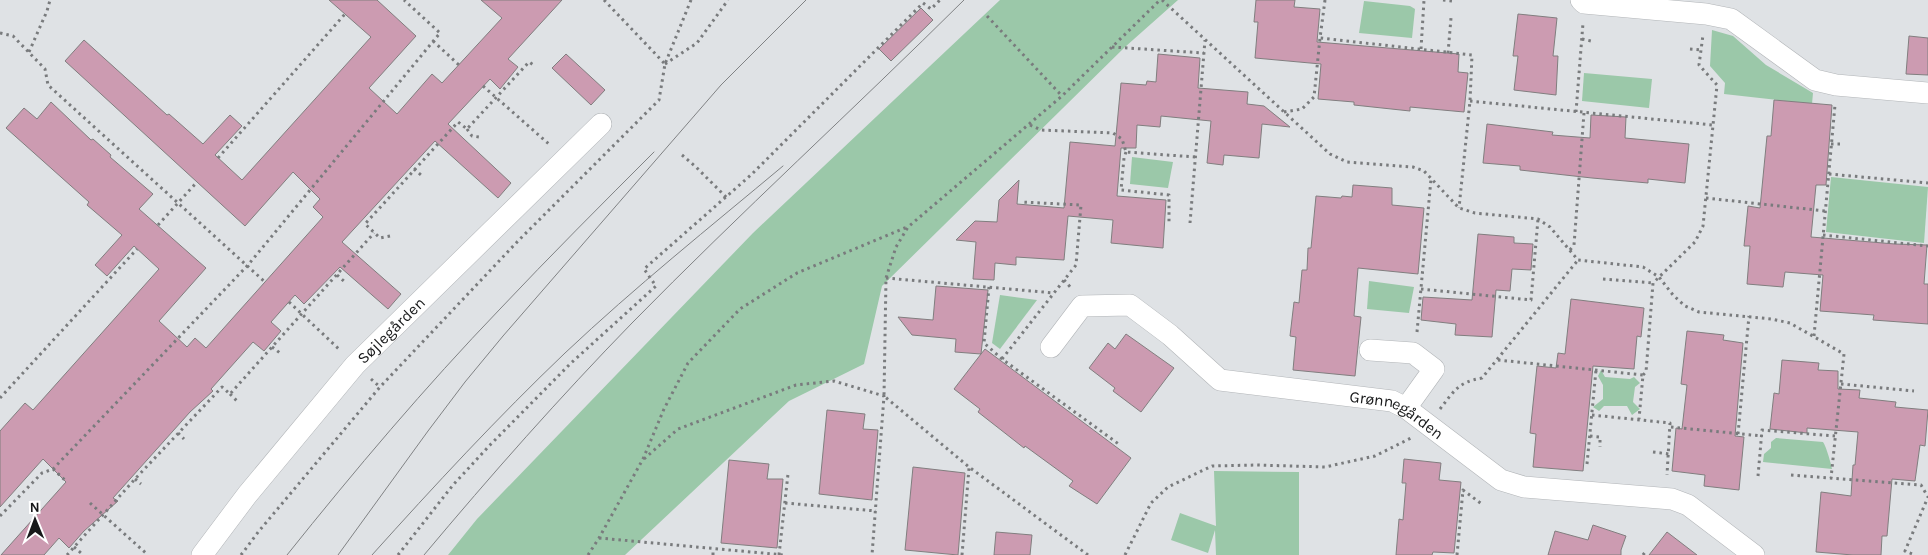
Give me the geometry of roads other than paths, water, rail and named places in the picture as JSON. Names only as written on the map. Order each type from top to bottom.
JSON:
[{"type":"street","points":[[1583,1],[1643,10],[1706,14],[1731,19],[1815,80],[1836,85],[1928,93]]},
{"type":"street","name":"Søjlegården","points":[[202,555],[247,495],[355,365],[600,124]]},
{"type":"street","name":"Grønnegården","points":[[1051,347],[1082,306],[1130,305],[1170,335],[1220,380],[1392,402],[1406,408],[1501,480],[1524,487],[1672,499],[1688,505],[1754,555]]},
{"type":"street","points":[[1370,350],[1413,353],[1434,369],[1406,408]]},
{"type":"tram line","points":[[338,555],[428,431],[503,336],[721,85],[806,0]]},
{"type":"tram line","points":[[424,555],[526,437],[632,323],[714,241],[964,0]]},
{"type":"tram line","points":[[287,555],[365,460],[472,338],[654,152]]},
{"type":"tram line","points":[[372,555],[467,452],[565,353],[645,281],[783,166]]}]
